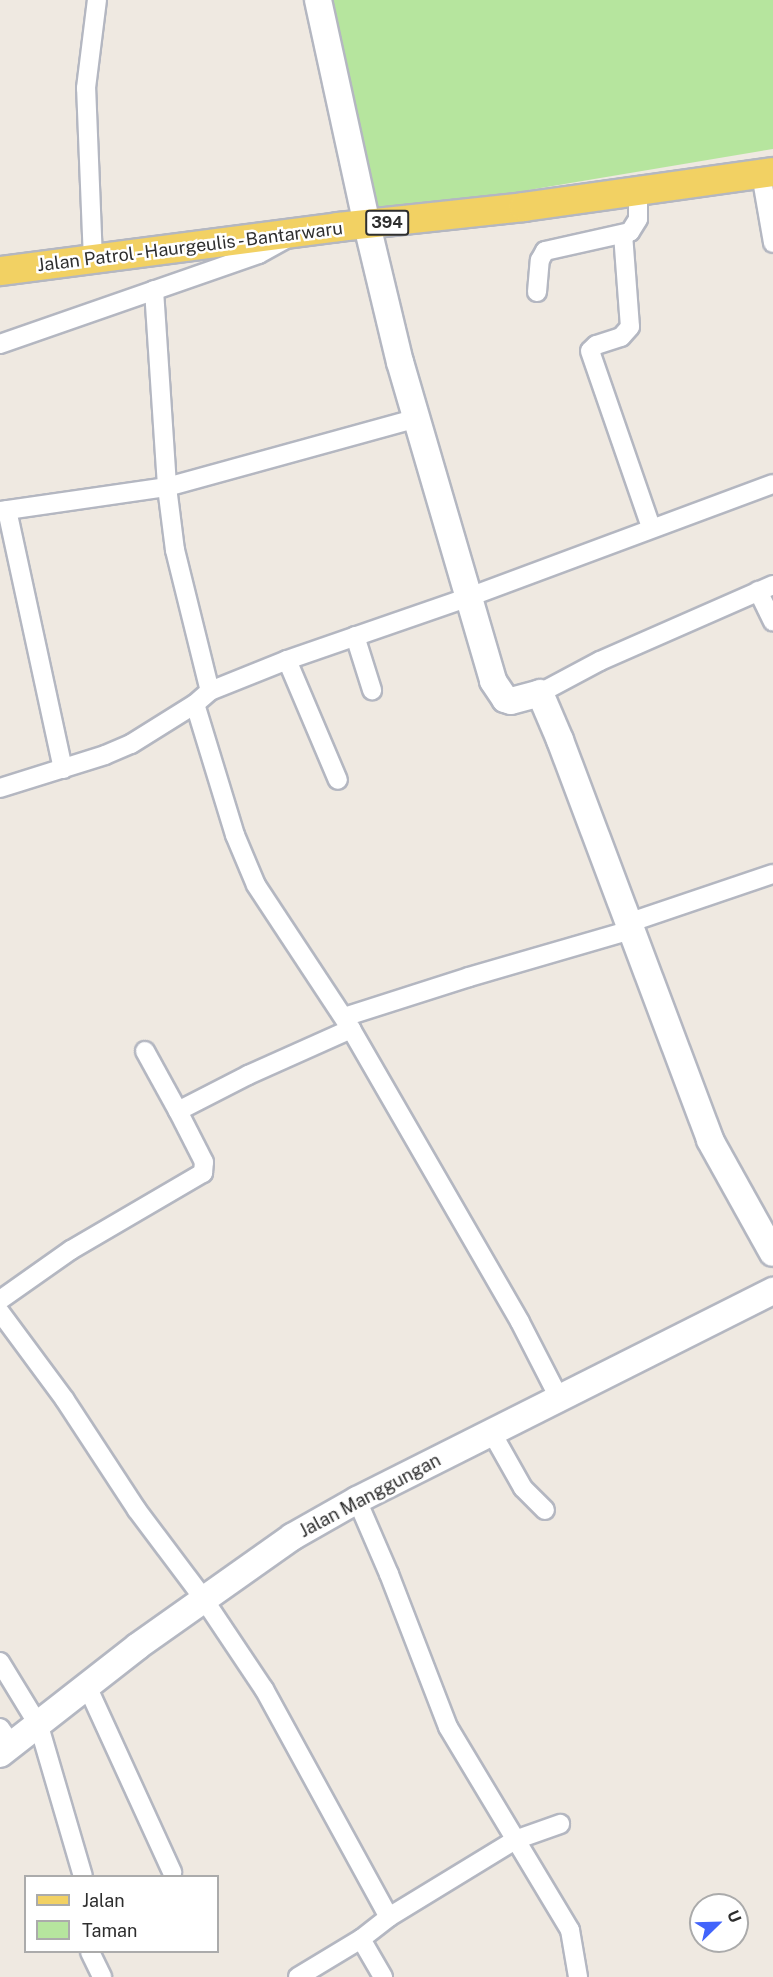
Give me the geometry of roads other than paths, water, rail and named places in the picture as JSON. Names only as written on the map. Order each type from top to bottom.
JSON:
[{"type":"main road","name":"Jalan Patrol - Haurgeulis - Bantarwaru","points":[[0,270],[638,192],[767,173]]},
{"type":"street","points":[[93,260],[86,88],[97,0]]},
{"type":"street","points":[[318,0],[367,225],[417,418],[497,690],[505,699],[511,701],[540,693],[600,661],[765,588],[773,622]]},
{"type":"street","points":[[767,173],[773,243]]},
{"type":"street","points":[[537,292],[540,260],[545,252],[623,234],[636,226],[638,192]]},
{"type":"street","points":[[0,344],[259,254],[298,232]]},
{"type":"street","points":[[623,234],[630,327],[621,337],[596,345],[590,351],[651,527]]},
{"type":"street","points":[[154,290],[167,487],[176,550],[210,691]]},
{"type":"street","points":[[63,769],[4,511],[167,487],[417,418]]},
{"type":"street","points":[[0,788],[63,769],[131,744],[195,704],[210,691],[287,660],[469,597],[651,527],[773,484]]},
{"type":"street","points":[[356,636],[372,690]]},
{"type":"street","points":[[287,660],[338,780]]},
{"type":"street","points":[[540,693],[710,1140],[773,1252]]},
{"type":"street","points":[[195,704],[246,865],[256,885],[348,1023],[520,1322],[559,1398]]},
{"type":"street","points":[[178,1111],[348,1023],[469,976],[629,926],[773,874]]},
{"type":"street","points":[[0,1300],[71,1250],[203,1173],[204,1162],[145,1051]]},
{"type":"street","name":"Jalan Manggungan","points":[[4,1742],[39,1726],[87,1686],[256,1560],[357,1500],[773,1291]]},
{"type":"street","points":[[0,1312],[65,1400],[137,1510],[203,1598],[264,1689],[389,1917]]},
{"type":"street","points":[[492,1433],[523,1488],[545,1510]]},
{"type":"street","points":[[357,1500],[389,1574],[448,1727],[570,1930],[578,1977]]},
{"type":"street","points":[[0,1662],[39,1726],[83,1875]]},
{"type":"street","points":[[87,1686],[172,1872]]},
{"type":"street","points":[[300,1977],[361,1939],[389,1917],[516,1840],[560,1824]]},
{"type":"street","points":[[361,1939],[383,1977]]},
{"type":"street","points":[[90,1953],[102,1977]]}]
